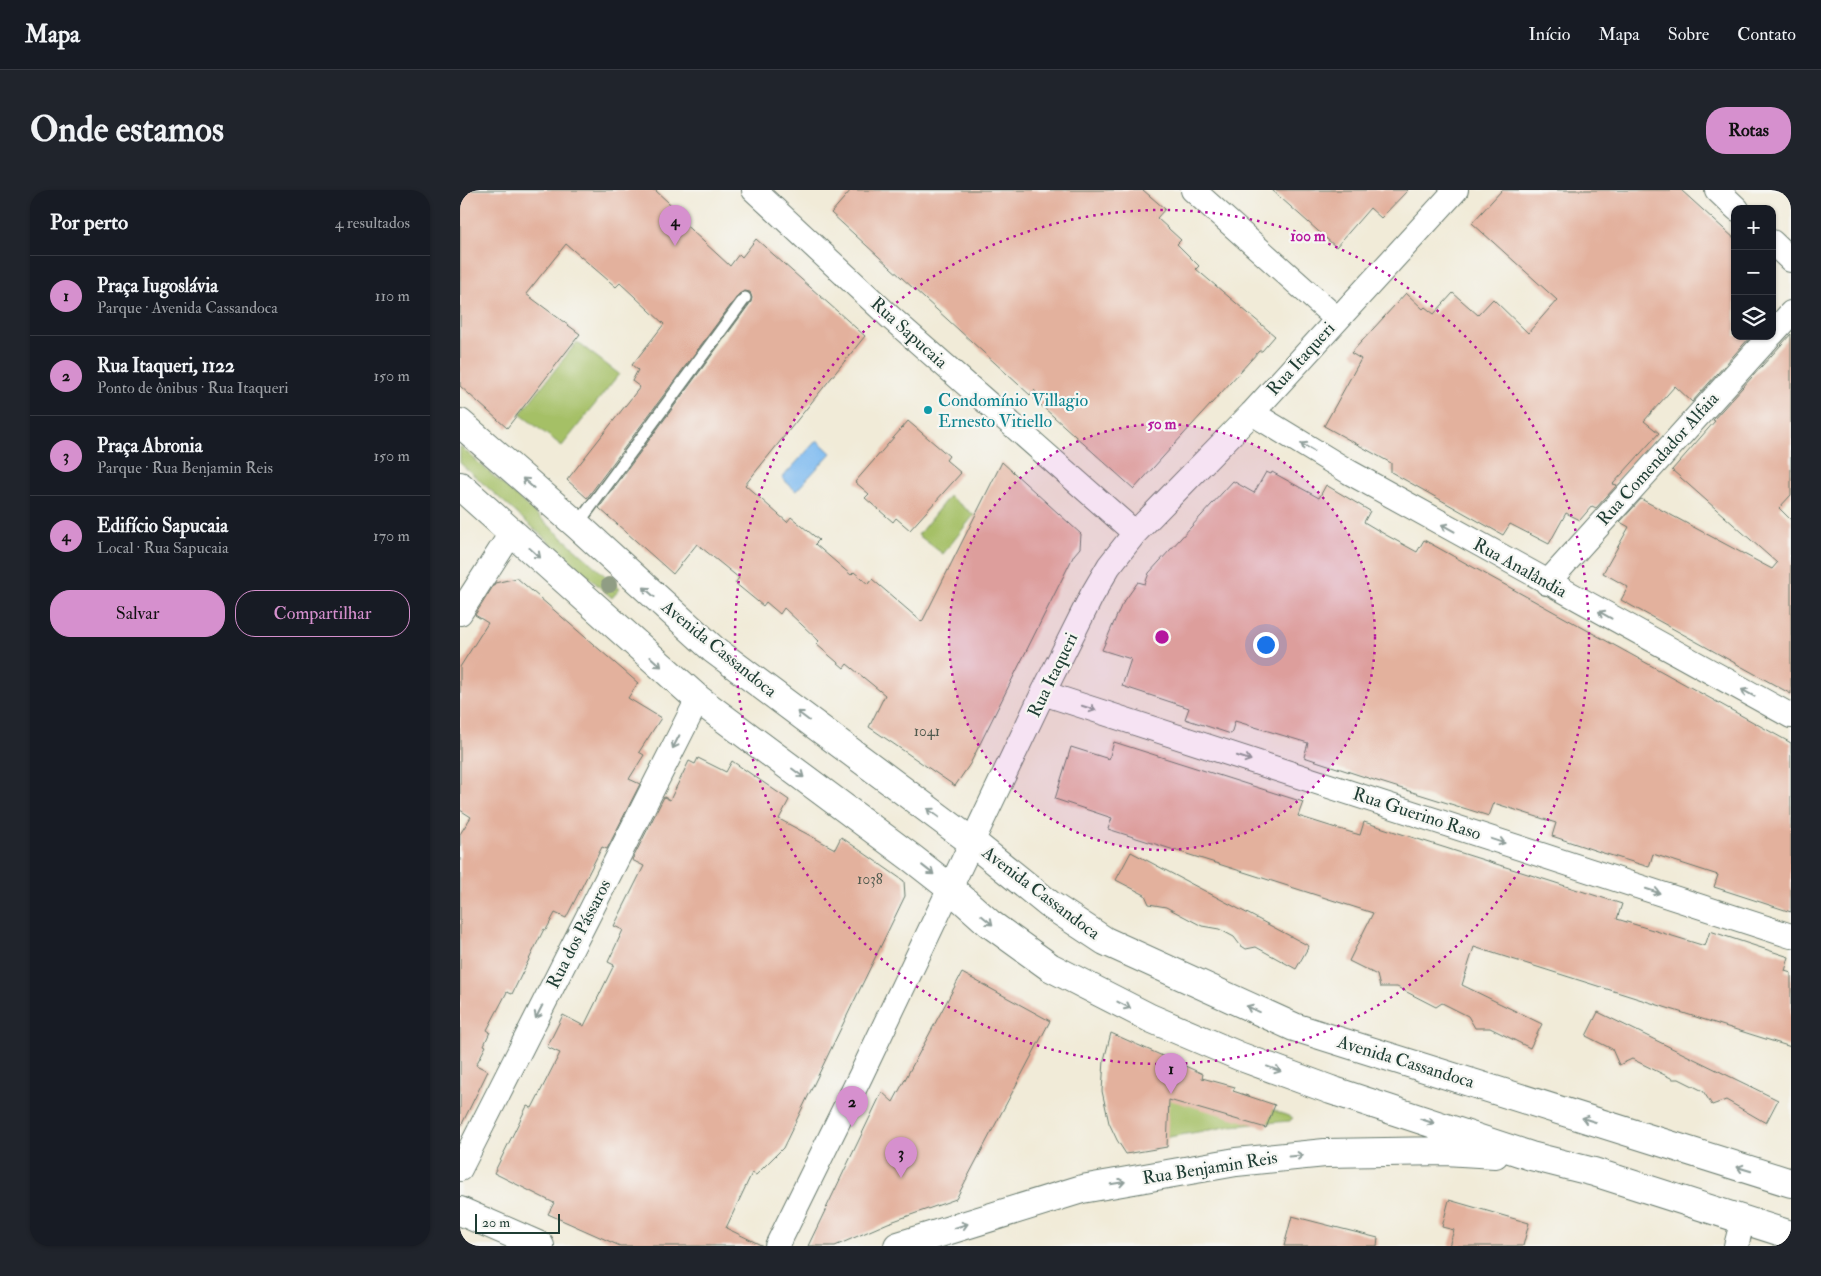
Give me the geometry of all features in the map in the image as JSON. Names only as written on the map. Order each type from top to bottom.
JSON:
[{"type":"street","name":"Rua Sapucaia","points":[[754,190],[890,317],[1134,533]]},
{"type":"street","points":[[1194,190],[1338,319]]},
{"type":"street","name":"Rua Itaqueri","points":[[777,1246],[861,1075],[1043,693],[1092,595],[1109,566],[1134,533],[1252,413],[1456,190]]},
{"type":"street","points":[[1717,190],[1733,205]]},
{"type":"street","points":[[1776,246],[1791,260]]},
{"type":"street","name":"Rua Comendador Alfaia","points":[[1776,330],[1791,313]]},
{"type":"street","name":"Rua Comendador Alfaia","points":[[1548,583],[1767,340]]},
{"type":"street","name":"Rua Analândia","points":[[1252,413],[1349,472],[1791,716]]},
{"type":"street","name":"Avenida Cassandoca","points":[[460,423],[577,525],[713,649],[972,842],[1049,904],[1105,941],[1294,1027],[1791,1183]]},
{"type":"street","points":[[460,486],[698,699],[950,888],[990,923],[1050,967],[1150,1018],[1239,1056],[1321,1086],[1531,1156],[1594,1172],[1791,1235]]},
{"type":"street","points":[[460,613],[512,532]]},
{"type":"street","name":"Rua Guerino Raso","points":[[1043,693],[1791,936]]},
{"type":"street","name":"Rua dos Pássaros","points":[[460,1169],[698,699]]},
{"type":"street","name":"Rua Benjamin Reis","points":[[898,1246],[1082,1189],[1236,1162],[1334,1153],[1445,1152],[1531,1156]]},
{"type":"street","points":[[460,1211],[540,1246]]},
{"type":"street","points":[[1736,1246],[1743,1220]]},
{"type":"lane","points":[[577,525],[745,298]]},
{"type":"green space","points":[[577,342],[619,374],[562,446],[520,414]]},
{"type":"green space","points":[[460,446],[620,589],[612,598],[460,463]]},
{"type":"green space","points":[[949,496],[974,515],[943,554],[918,535]]},
{"type":"green space","points":[[1125,1049],[1293,1118],[1290,1121],[1232,1126],[1129,1144]]},
{"type":"water","points":[[817,440],[831,453],[796,491],[782,478]]},
{"type":"building","points":[[460,190],[655,190],[681,214],[678,218],[730,266],[739,254],[742,257],[756,239],[865,336],[745,485],[787,522],[791,517],[819,540],[815,544],[851,575],[854,572],[868,584],[872,579],[922,622],[1002,462],[1081,534],[1080,548],[1074,555],[970,764],[955,786],[869,727],[885,695],[847,664],[844,668],[816,644],[819,641],[784,608],[780,614],[766,602],[763,606],[735,583],[739,578],[697,544],[673,574],[599,508],[751,302],[750,292],[745,291],[739,294],[587,498],[567,480],[640,387],[632,381],[638,370],[632,365],[664,324],[620,283],[616,287],[566,244],[526,294],[580,334],[507,428],[460,386]]},
{"type":"building","points":[[851,190],[1143,190],[1165,209],[1157,218],[1181,240],[1177,244],[1199,266],[1196,269],[1275,336],[1262,351],[1259,351],[1134,489],[1034,399],[1037,393],[1034,390],[1030,395],[831,213]]},
{"type":"building","points":[[1272,190],[1408,190],[1381,218],[1370,208],[1336,247]]},
{"type":"building","points":[[1502,190],[1681,190],[1731,235],[1731,340],[1747,340],[1692,402],[1675,386],[1644,421],[1659,433],[1613,484],[1617,485],[1596,508],[1592,506],[1580,520],[1566,513],[1549,544],[1510,524],[1503,535],[1391,472],[1391,463],[1324,426],[1361,359],[1351,353],[1406,293],[1423,309],[1425,307],[1434,314],[1453,293],[1478,315],[1493,299],[1528,333],[1557,300],[1472,223]]},
{"type":"building","points":[[1791,334],[1791,495],[1779,508],[1791,520],[1791,694],[1621,600],[1628,587],[1603,573],[1629,527],[1620,522],[1641,499],[1772,569],[1777,563],[1672,470],[1715,421],[1713,420]]},
{"type":"building","points":[[908,421],[949,456],[946,460],[961,473],[910,530],[896,518],[893,522],[865,498],[869,494],[855,482]]},
{"type":"building","points":[[1266,472],[1271,474],[1272,472],[1319,498],[1326,485],[1370,511],[1364,522],[1386,535],[1417,552],[1424,540],[1791,743],[1791,912],[1714,887],[1718,875],[1653,854],[1649,867],[1600,852],[1552,836],[1556,823],[1494,803],[1489,816],[1377,781],[1304,757],[1308,743],[1235,721],[1231,734],[1185,719],[1189,708],[1122,686],[1131,659],[1102,650],[1121,606],[1138,582],[1145,584],[1149,573],[1233,481],[1254,493]]},
{"type":"building","points":[[517,578],[638,683],[628,698],[661,718],[639,752],[644,755],[629,779],[640,784],[607,849],[602,847],[566,918],[555,913],[546,930],[544,929],[512,994],[507,992],[487,1030],[490,1032],[484,1045],[486,1046],[476,1065],[488,1071],[460,1128],[460,834],[471,817],[460,810],[460,667],[488,623],[475,615],[495,583]]},
{"type":"building","points":[[1114,742],[1303,802],[1298,816],[1360,835],[1364,822],[1622,904],[1617,919],[1705,946],[1710,931],[1789,957],[1785,971],[1791,973],[1791,1047],[1474,947],[1462,985],[1542,1024],[1530,1048],[1490,1028],[1475,1028],[1468,1016],[1442,1003],[1436,1007],[1397,987],[1380,987],[1377,975],[1349,961],[1373,913],[1108,829],[1112,818],[1055,799],[1071,747],[1109,759]]},
{"type":"building","points":[[698,758],[726,772],[732,761],[789,800],[779,819],[835,849],[841,837],[904,881],[905,896],[783,1148],[756,1175],[752,1173],[726,1228],[763,1246],[620,1246],[548,1214],[554,1203],[494,1173],[527,1106],[532,1108],[560,1053],[547,1047],[563,1015],[584,1026],[614,965],[608,962],[623,930],[614,926],[644,866],[632,860],[664,797],[670,800],[689,761],[695,764]]},
{"type":"building","points":[[1131,852],[1309,946],[1296,969],[1256,947],[1246,949],[1234,937],[1219,929],[1202,926],[1166,907],[1149,904],[1145,895],[1116,880]]},
{"type":"building","points":[[962,973],[1050,1021],[956,1199],[888,1223],[835,1246],[808,1246],[882,1092],[893,1102]]},
{"type":"building","points":[[1598,1012],[1778,1100],[1766,1123],[1726,1100],[1712,1105],[1703,1091],[1632,1059],[1619,1065],[1612,1049],[1586,1036]]},
{"type":"building","points":[[1111,1033],[1203,1074],[1202,1078],[1235,1087],[1233,1091],[1275,1105],[1266,1128],[1169,1100],[1167,1147],[1126,1154],[1109,1123],[1102,1091],[1104,1060]]},
{"type":"building","points":[[1449,1200],[1529,1223],[1523,1246],[1449,1246],[1454,1230],[1442,1227]]},
{"type":"building","points":[[1292,1216],[1378,1238],[1377,1246],[1284,1246]]},
{"type":"place","name":"Edifício Sapucaia","points":[[675,246]]},
{"type":"place","name":"Condomínio Villagio Ernesto Vitiello","points":[[928,410]]},
{"type":"place","name":"Praça Iugoslávia","points":[[1171,1094]]},
{"type":"place","name":"Rua Itaqueri, 1122","points":[[852,1127]]},
{"type":"place","name":"Praça Abronia","points":[[901,1178]]}]
